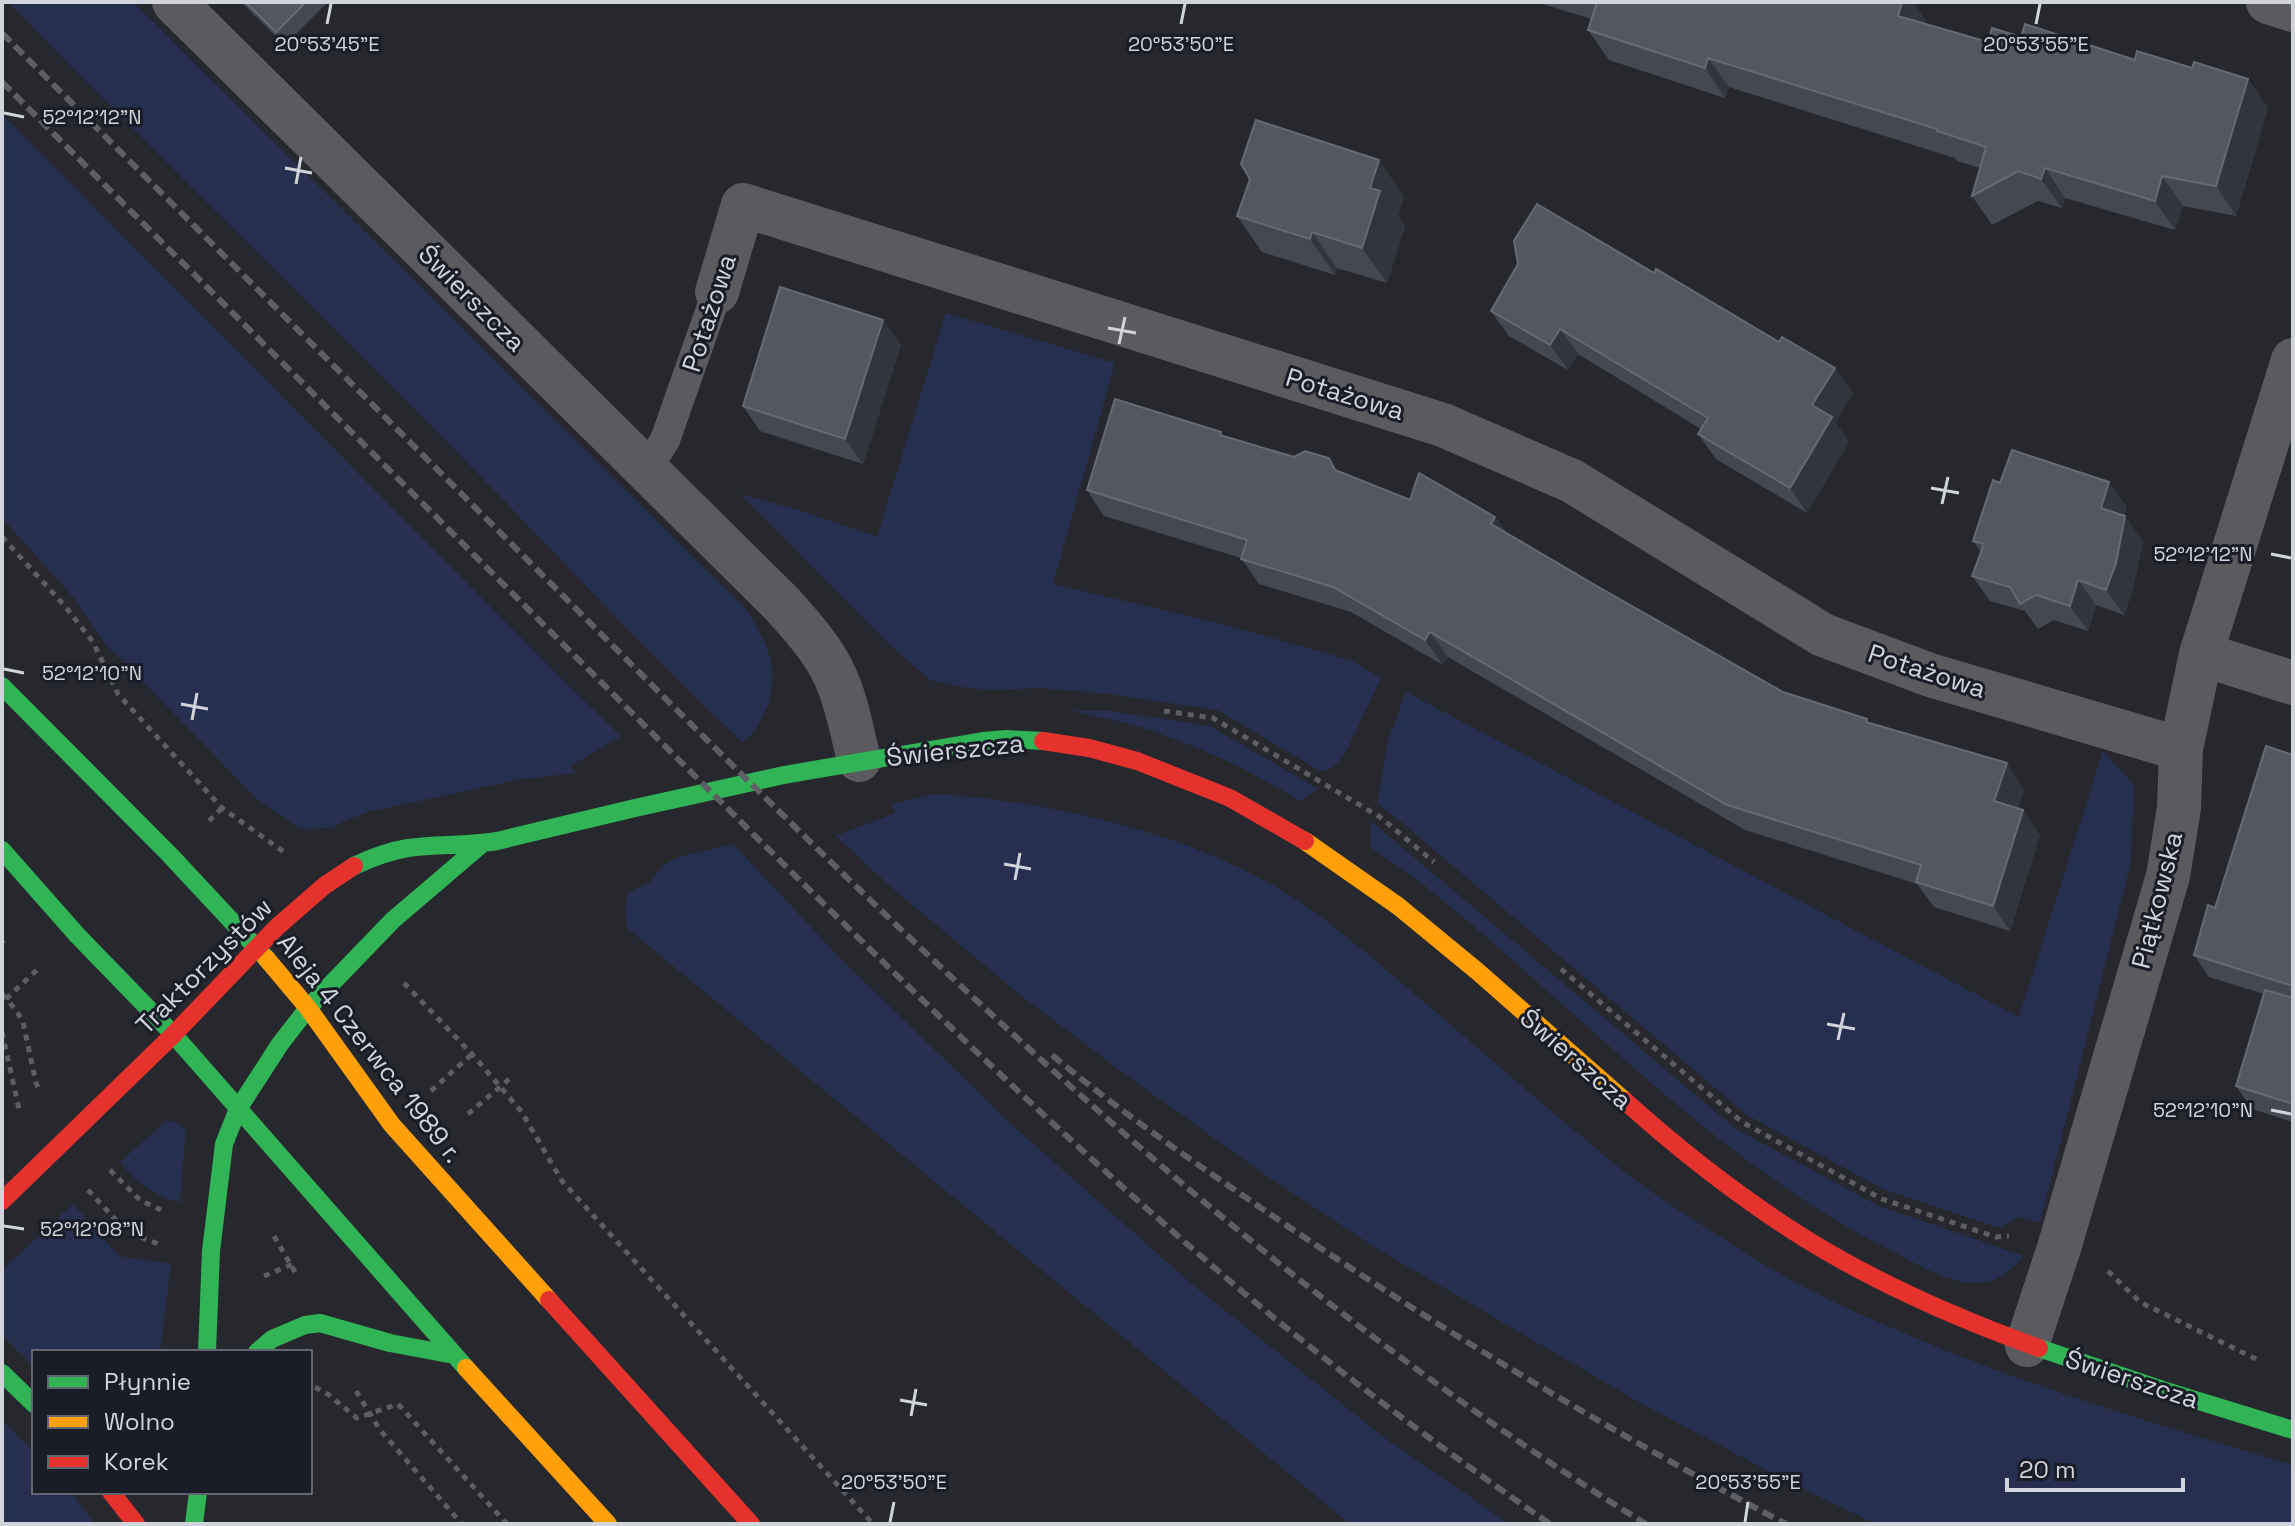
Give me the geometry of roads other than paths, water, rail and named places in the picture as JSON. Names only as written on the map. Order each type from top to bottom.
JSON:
[{"type":"street","name":"Świerszcza","points":[[174,2],[783,605],[834,673],[844,697],[859,760]]},
{"type":"street","points":[[2268,2],[2293,10]]},
{"type":"street","name":"Potażowa","points":[[717,292],[743,205],[1443,425],[1572,481],[1823,635],[1930,675],[2181,749]]},
{"type":"street","name":"Piątkowska","points":[[2027,1345],[2059,1248],[2168,876],[2179,808],[2181,749],[2201,654],[2293,360]]},
{"type":"street","points":[[2201,654],[2293,683]]},
{"type":"street","name":"Aleja 4 Czerwca 1989 r.","points":[[2,686],[255,945],[308,1008],[401,1136],[751,1524]]},
{"type":"street","name":"Świerszcza","points":[[641,806],[859,760],[1008,739],[1106,751],[1159,767],[1212,789],[1324,853],[1384,896],[1685,1152],[1781,1224],[1848,1264],[1910,1295],[2027,1345],[2293,1430]]},
{"type":"street","name":"Traktorzystów","points":[[2,1201],[173,1034],[255,945],[320,888],[348,869],[390,851],[482,844],[641,806]]},
{"type":"street","name":"Traktorzystów","points":[[207,1350],[211,1251],[224,1144],[238,1109],[280,1044],[308,1008],[393,920],[482,844]]},
{"type":"street","points":[[2,850],[77,935],[173,1034],[454,1355],[608,1524]]},
{"type":"street","points":[[259,1350],[272,1339],[305,1325],[320,1323],[390,1343],[454,1355]]},
{"type":"street","points":[[2,1373],[32,1402]]},
{"type":"street","points":[[113,1494],[136,1524]]},
{"type":"street","points":[[194,1524],[198,1494]]},
{"type":"lane","name":"Potażowa","points":[[646,470],[665,440],[717,292]]},
{"type":"railway","points":[[2,33],[751,783],[991,1014],[1241,1233],[1372,1336],[1506,1433],[1646,1524]]},
{"type":"railway","points":[[2,82],[777,857],[1006,1080],[1244,1293],[1394,1412],[1550,1524]]},
{"type":"railway","points":[[1052,1055],[1185,1155],[1393,1296],[1587,1414],[1786,1524]]}]
